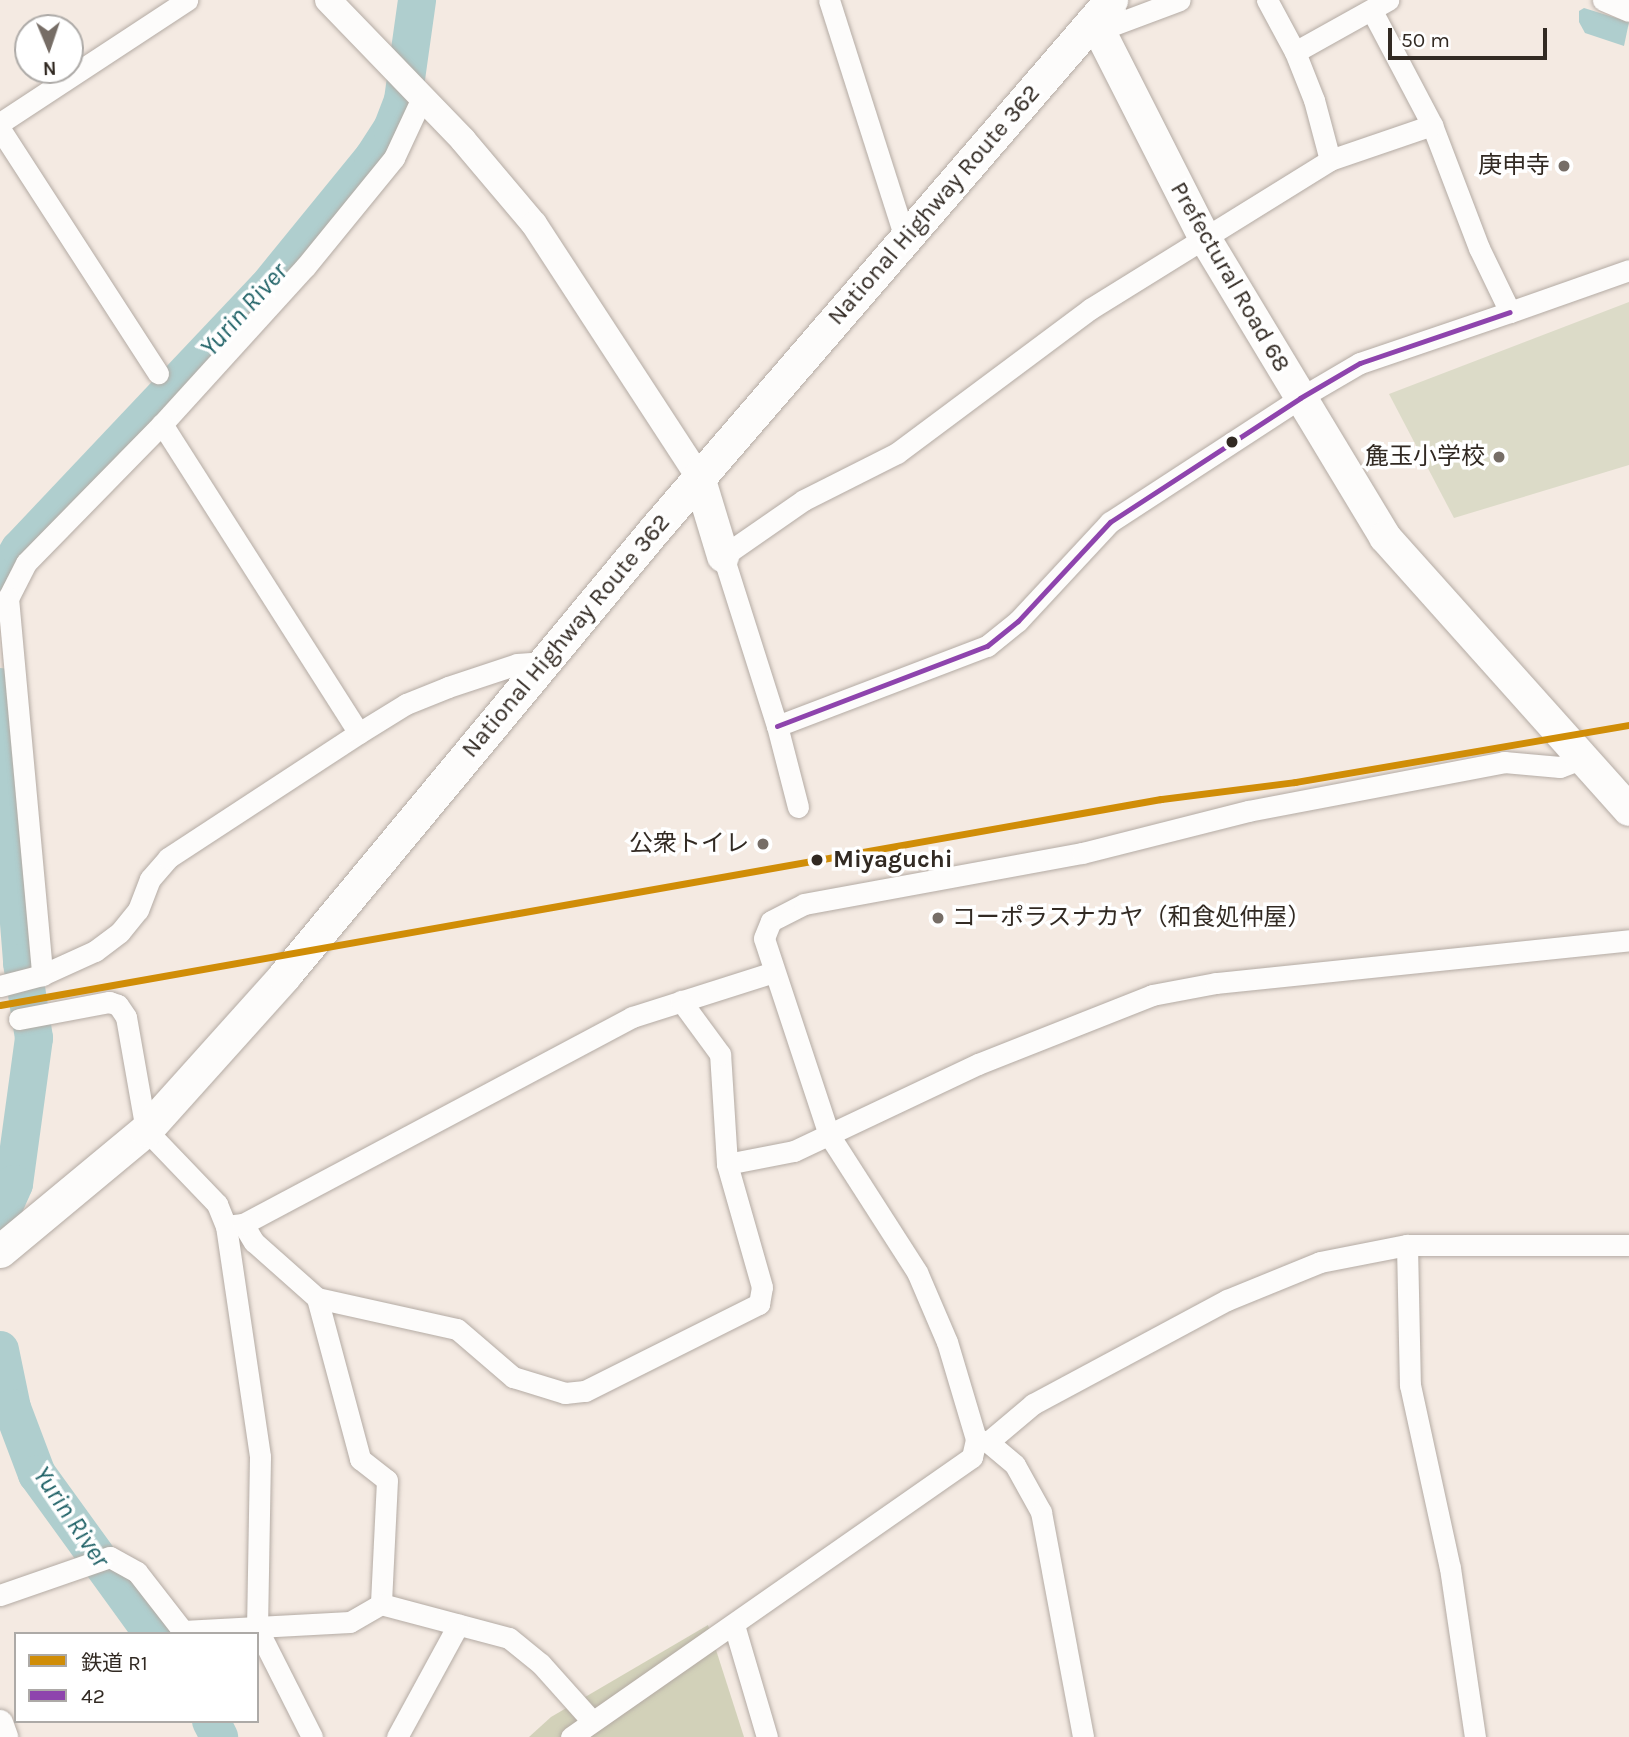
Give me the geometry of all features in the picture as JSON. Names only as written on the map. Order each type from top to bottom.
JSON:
[{"type":"highway","name":"National Highway Route 362","points":[[1,1250],[146,1130],[284,976],[699,477],[905,238],[1102,17]]},
{"type":"main road","name":"Prefectural Road 68","points":[[1102,17],[1203,236],[1385,537],[1629,810]]},
{"type":"main road","points":[[699,477],[723,556]]},
{"type":"street","points":[[0,123],[187,0]]},
{"type":"street","points":[[328,0],[420,100],[463,140],[534,224],[699,477]]},
{"type":"street","points":[[829,0],[905,238]]},
{"type":"street","points":[[1102,17],[1180,0]]},
{"type":"street","points":[[1267,0],[1295,52],[1314,100],[1330,160]]},
{"type":"street","points":[[1603,0],[1629,11]]},
{"type":"street","points":[[1295,52],[1380,5],[1432,125],[1475,237],[1510,312]]},
{"type":"street","points":[[42,975],[4,598],[26,563],[162,425],[304,267],[394,158],[420,100]]},
{"type":"street","points":[[797,807],[778,726],[723,556],[804,500],[897,453],[1079,317],[1203,236],[1330,160],[1432,125]]},
{"type":"street","points":[[0,129],[158,373]]},
{"type":"street","points":[[778,726],[988,646],[1018,621],[1110,522],[1300,398],[1360,363],[1629,270]]},
{"type":"street","points":[[162,425],[359,733]]},
{"type":"street","points":[[6,984],[42,975],[95,951],[120,932],[138,910],[150,879],[168,858],[406,704],[517,664],[545,662]]},
{"type":"street","points":[[1083,1737],[1041,1512],[1015,1465],[982,1441],[947,1342],[917,1272],[829,1135],[764,938],[780,913],[804,904],[1082,853],[1248,811],[1491,764],[1540,762],[1560,767],[1583,758]]},
{"type":"street","points":[[727,1164],[794,1152],[978,1064],[1152,995],[1243,980],[1629,940]]},
{"type":"street","points":[[234,1225],[632,1017],[774,972]]},
{"type":"street","points":[[19,1019],[110,1002],[118,1005],[126,1017],[146,1130],[234,1225],[317,1298],[457,1329],[513,1377],[565,1393],[585,1391],[759,1304],[762,1287],[727,1164],[720,1054],[681,1001]]},
{"type":"street","points":[[234,1225],[260,1457],[257,1628],[312,1737]]},
{"type":"street","points":[[1407,1245],[1410,1385],[1450,1568],[1475,1737]]},
{"type":"street","points":[[571,1737],[972,1457],[982,1441],[1033,1404],[1227,1300],[1320,1262],[1407,1245],[1629,1245]]},
{"type":"street","points":[[317,1298],[360,1460],[387,1480],[381,1604]]},
{"type":"street","points":[[0,1595],[110,1557],[137,1572],[183,1631],[350,1622],[381,1604],[509,1639],[541,1664],[592,1721]]},
{"type":"street","points":[[397,1737],[458,1625]]},
{"type":"street","points":[[734,1625],[767,1737]]},
{"type":"street","points":[[0,1723],[5,1737]]},
{"type":"green space","points":[[1629,302],[1629,465],[1454,518],[1389,394]]},
{"type":"green space","points":[[708,1625],[744,1737],[529,1737],[551,1717]]},
{"type":"water","points":[[1584,8],[1629,22],[1624,46],[1585,33],[1579,22],[1579,11]]},
{"type":"waterway","name":"Yurin River","points":[[0,583],[20,549],[267,288],[373,158],[392,129],[403,100],[417,0]]},
{"type":"waterway","name":"Yurin River","points":[[0,687],[22,963],[34,1038],[14,1184],[0,1216]]},
{"type":"waterway","name":"Yurin River","points":[[0,1350],[12,1408],[37,1474],[152,1632]]},
{"type":"waterway","name":"Yurin River","points":[[212,1723],[219,1737]]},
{"type":"rail line","name":"R1","points":[[0,1005],[1161,799],[1295,782],[1629,725]]},
{"type":"transit line","name":"42","points":[[777,726],[987,646],[1018,621],[1110,522],[1300,398],[1360,363],[1510,312]]},
{"type":"place","name":"庚申寺","points":[[1564,166]]},
{"type":"place","name":"麁玉小学校","points":[[1499,457]]},
{"type":"place","name":"公衆トイレ","points":[[763,844]]},
{"type":"place","name":"Miyaguchi","points":[[817,860]]},
{"type":"place","name":"コーポラスナカヤ（和食処仲屋）","points":[[938,918]]}]
